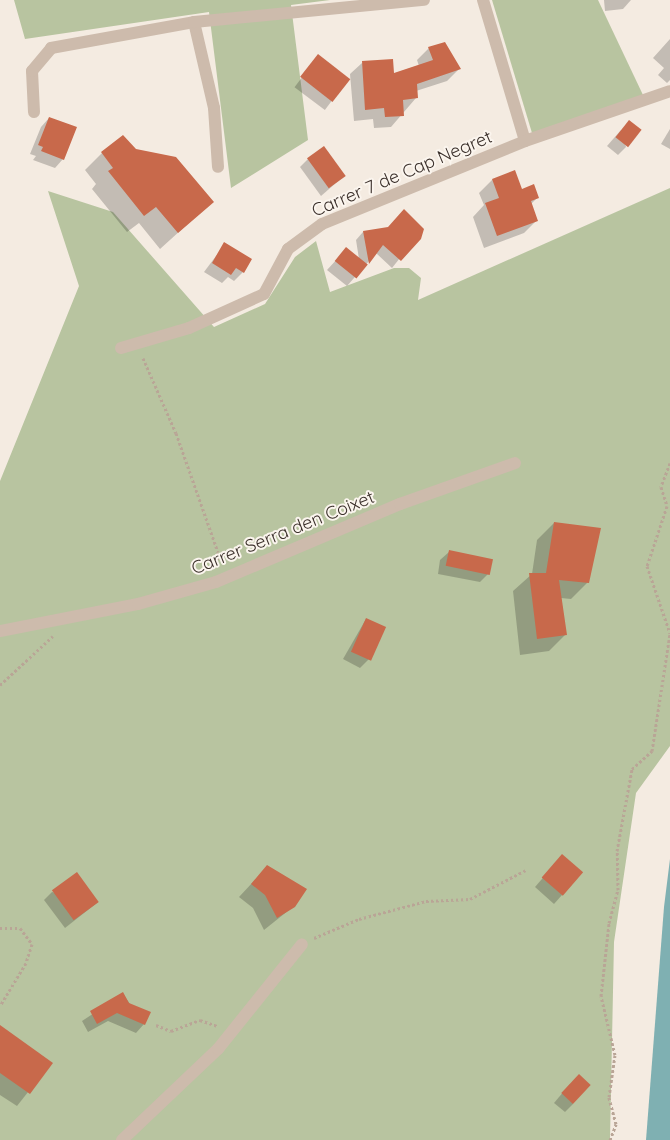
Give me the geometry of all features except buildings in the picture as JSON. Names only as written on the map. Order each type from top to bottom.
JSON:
[{"type":"street","points":[[34,112],[32,72],[51,48],[194,22],[424,0]]},
{"type":"street","points":[[483,0],[525,141]]},
{"type":"street","points":[[194,22],[214,108],[218,167]]},
{"type":"street","name":"Carrer 7 de Cap Negret","points":[[121,348],[189,328],[264,294],[288,248],[322,224],[525,141],[670,91]]},
{"type":"street","name":"Carrer Serra den Coixet","points":[[0,631],[75,617],[216,582],[400,504],[515,463]]},
{"type":"street","points":[[122,1140],[232,1032],[302,944]]},
{"type":"path","points":[[121,348],[144,358],[176,433],[218,552],[216,582]]},
{"type":"path","points":[[610,1140],[616,1124],[609,1097],[615,1055],[601,996],[609,923],[618,890],[617,851],[632,769],[652,751],[670,633],[647,566],[667,506],[661,487],[670,463]]},
{"type":"path","points":[[0,684],[75,617]]},
{"type":"path","points":[[302,944],[359,919],[426,900],[470,899],[526,870]]},
{"type":"path","points":[[0,928],[20,928],[32,944],[26,963],[0,1006]]},
{"type":"path","points":[[156,1025],[171,1031],[200,1020],[232,1032]]},
{"type":"green space","points":[[14,0],[330,0],[291,5],[308,140],[231,188],[209,12],[25,39]]},
{"type":"green space","points":[[492,0],[598,0],[643,95],[532,133]]},
{"type":"green space","points":[[670,188],[670,746],[636,793],[614,942],[610,1140],[0,1140],[0,481],[79,286],[48,191],[113,212],[214,327],[265,304],[295,257],[316,241],[330,292],[394,268],[409,268],[421,278],[418,300]]},
{"type":"water","points":[[670,859],[670,1140],[646,1140],[664,907]]}]
